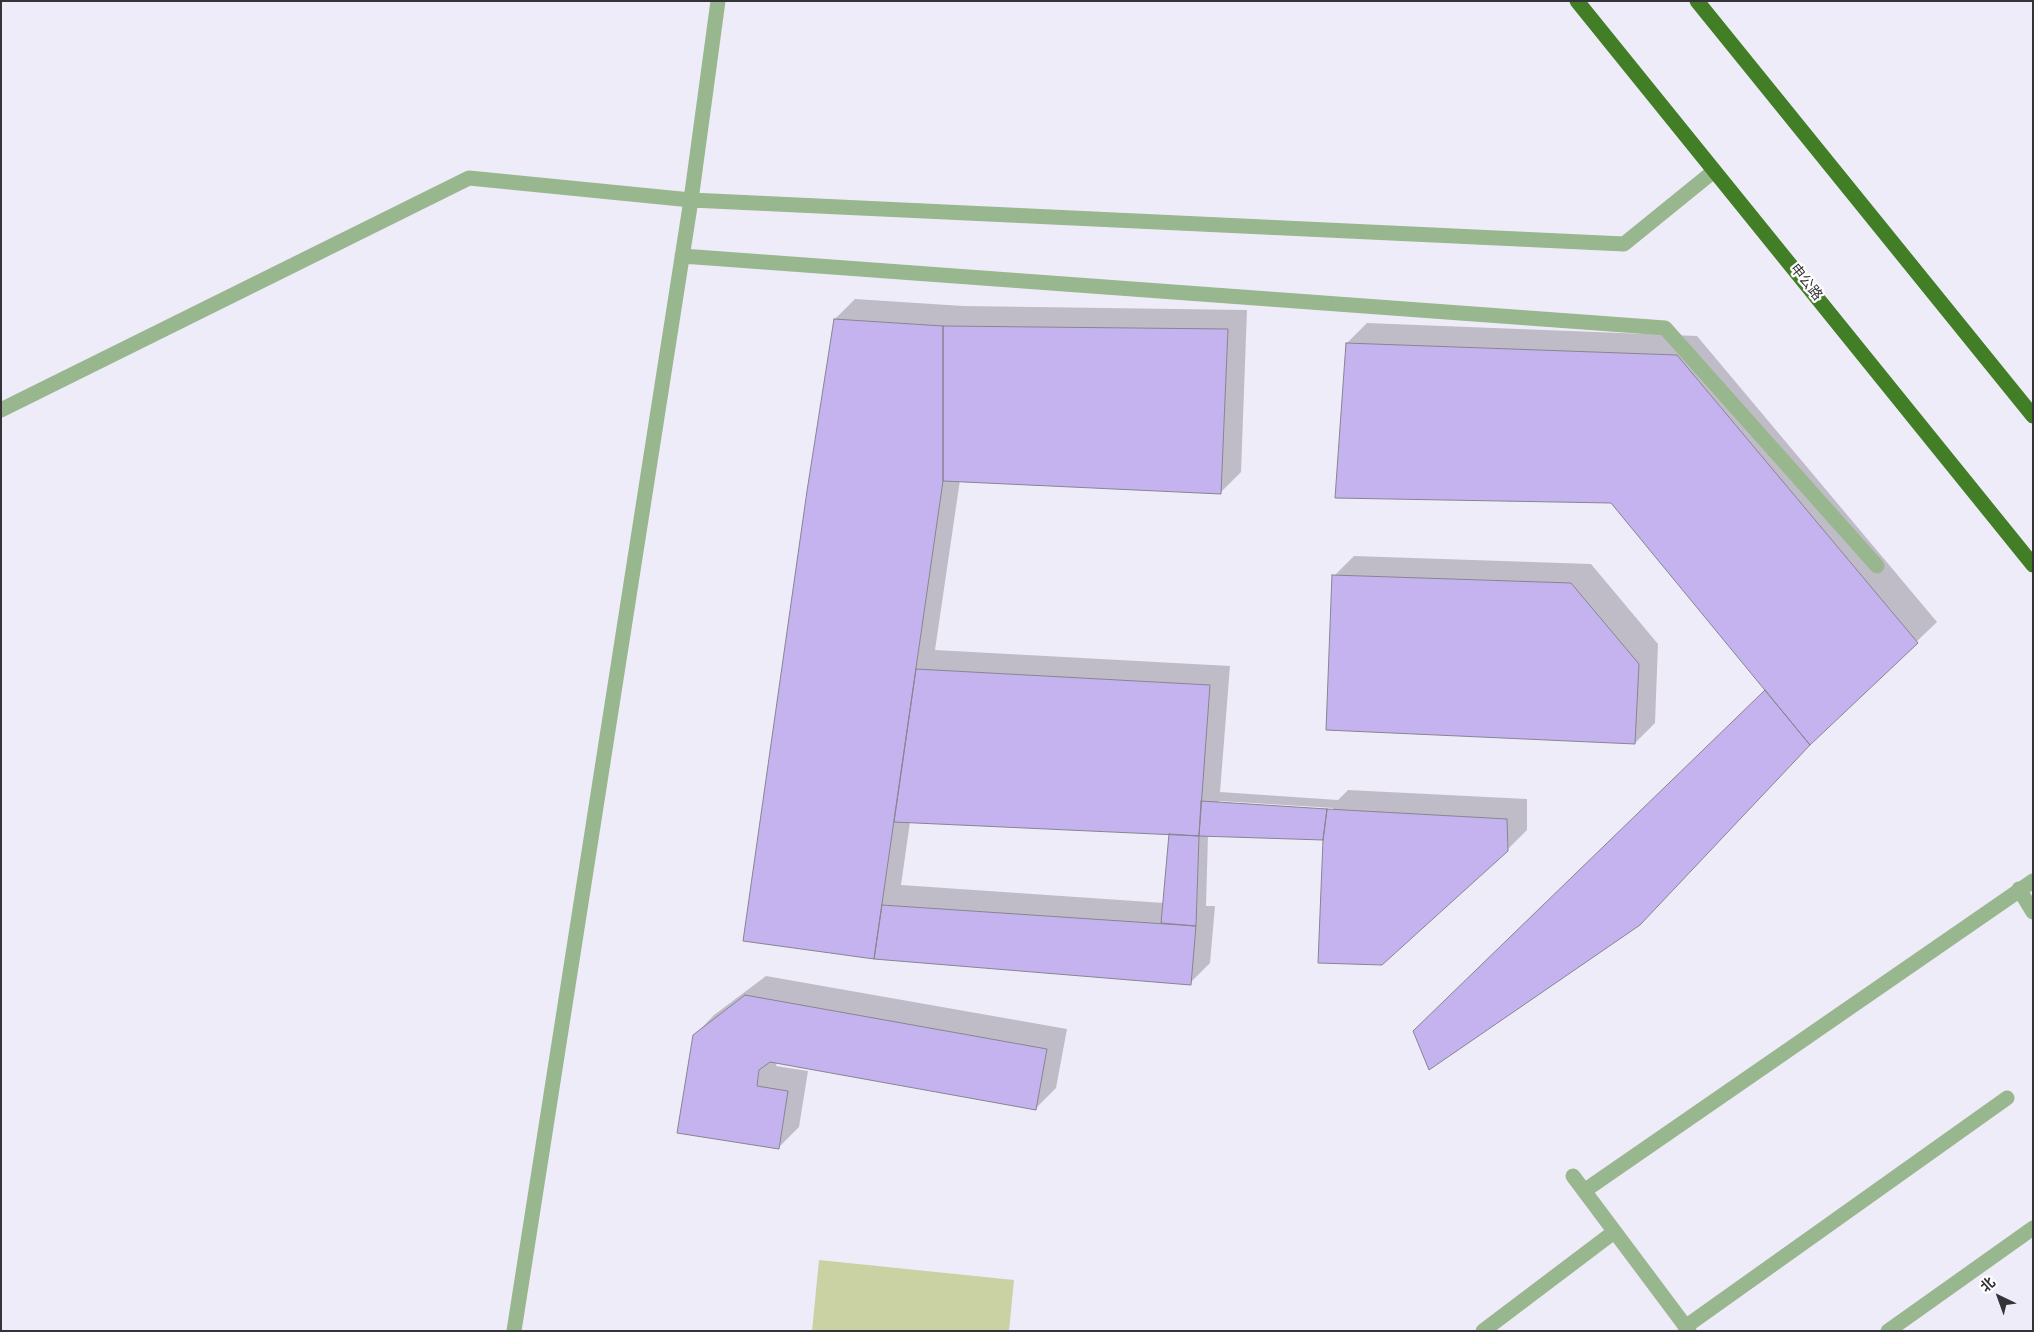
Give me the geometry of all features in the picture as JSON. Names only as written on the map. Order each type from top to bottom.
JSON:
[{"type":"highway","name":"申公路","points":[[1577,1],[2033,566]]},
{"type":"highway","points":[[1697,1],[2033,416]]},
{"type":"street","points":[[514,1331],[691,200],[718,1]]},
{"type":"street","points":[[1,410],[469,178],[691,200],[1624,244],[1714,171]]},
{"type":"street","points":[[682,256],[1665,328],[1877,566]]},
{"type":"street","points":[[1584,1191],[2033,881]]},
{"type":"street","points":[[2019,889],[2033,912]]},
{"type":"street","points":[[1573,1176],[1687,1329],[2008,1098]]},
{"type":"street","points":[[1888,1331],[2033,1228]]},
{"type":"street","points":[[1483,1331],[1614,1232]]},
{"type":"green space","points":[[819,1260],[1014,1280],[1009,1331],[812,1331]]},
{"type":"building","points":[[834,319],[943,326],[943,481],[874,959],[743,941],[807,491]]},
{"type":"building","points":[[943,326],[1228,329],[1221,494],[943,481]]},
{"type":"building","points":[[1346,343],[1677,355],[1918,643],[1810,745],[1611,503],[1335,498]]},
{"type":"building","points":[[1332,575],[1571,583],[1639,664],[1635,744],[1326,730]]},
{"type":"building","points":[[916,669],[1210,685],[1199,836],[894,822]]},
{"type":"building","points":[[1765,690],[1810,745],[1640,925],[1429,1070],[1413,1031]]},
{"type":"building","points":[[1201,801],[1327,809],[1323,840],[1199,836]]},
{"type":"building","points":[[1327,809],[1507,819],[1508,851],[1382,965],[1318,963],[1323,840]]},
{"type":"building","points":[[1169,834],[1199,836],[1196,926],[1161,923]]},
{"type":"building","points":[[882,905],[1196,926],[1191,985],[874,959]]},
{"type":"building","points":[[745,995],[1047,1049],[1036,1110],[770,1062],[759,1070],[757,1086],[788,1091],[779,1149],[677,1133],[693,1035]]}]
